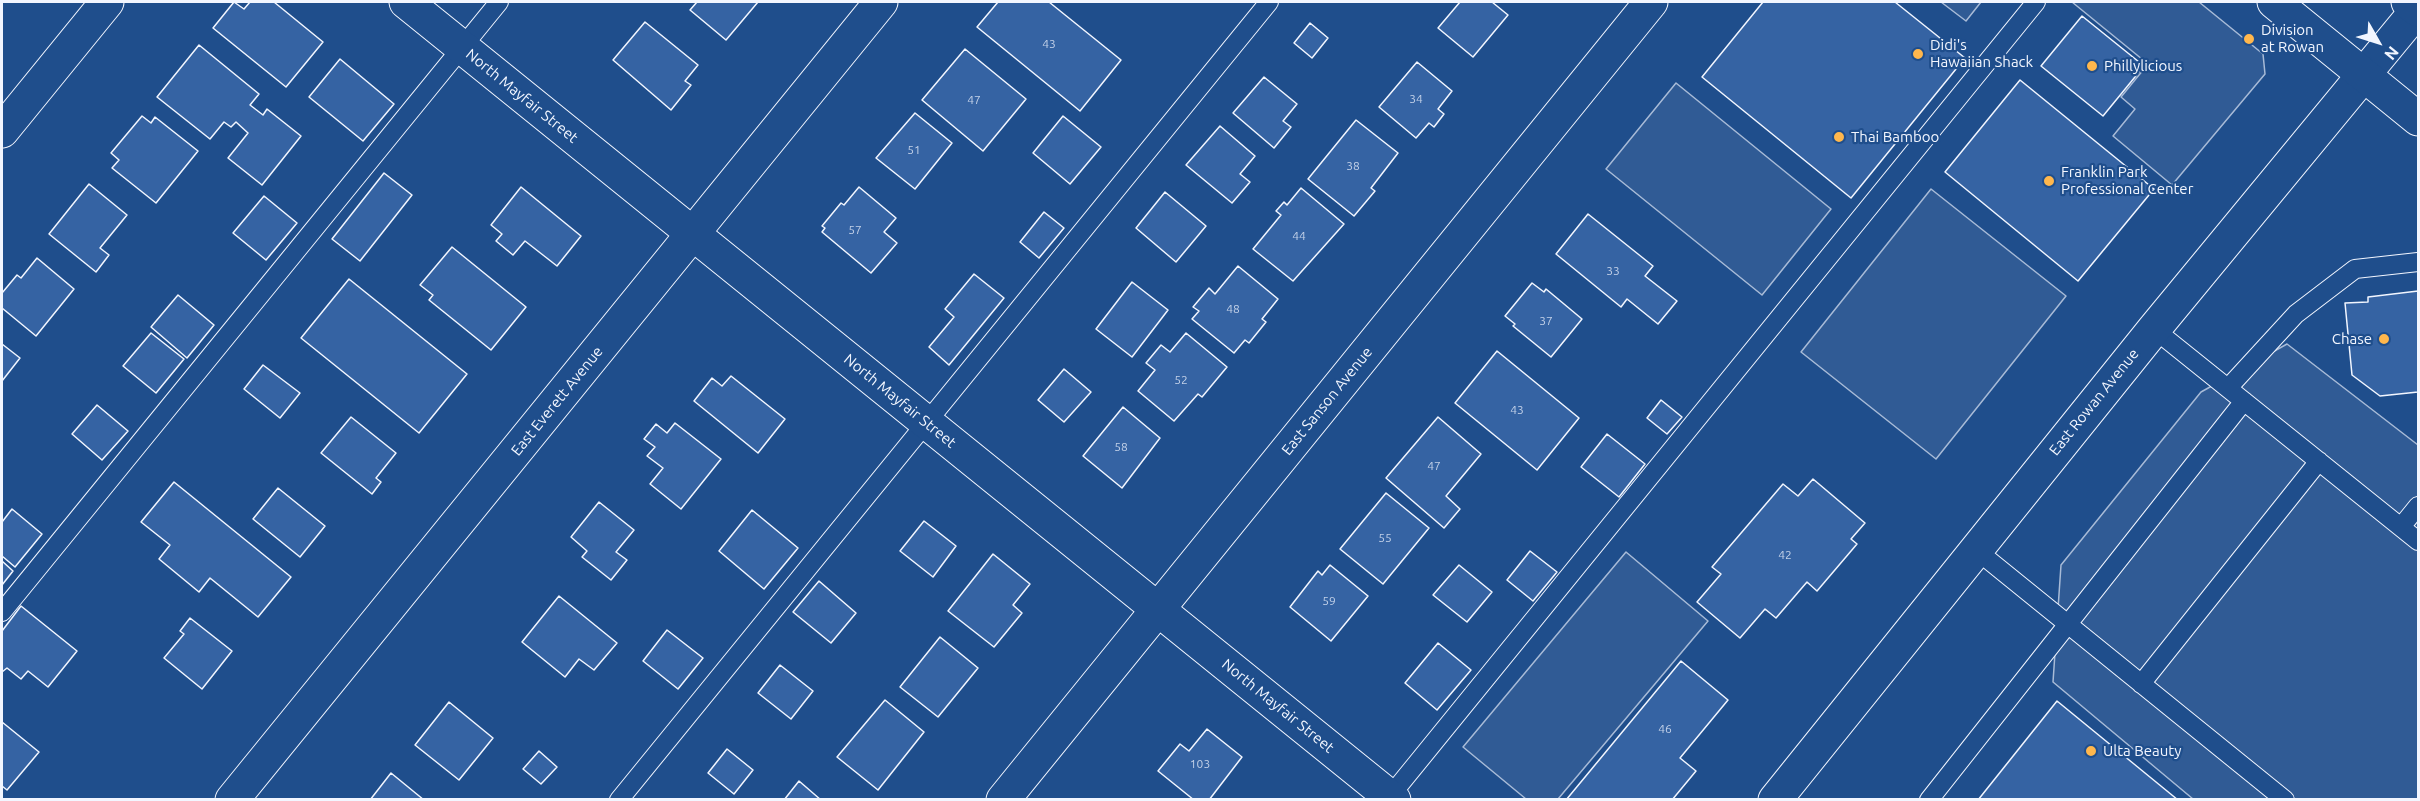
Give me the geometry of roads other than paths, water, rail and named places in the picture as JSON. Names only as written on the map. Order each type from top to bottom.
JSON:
[{"type":"street","points":[[2,131],[107,2]]},
{"type":"street","name":"North Mayfair Street","points":[[406,2],[1391,798]]},
{"type":"street","name":"East Everett Avenue","points":[[232,800],[881,2]]},
{"type":"street","name":"East Sanson Avenue","points":[[1003,800],[1651,2]]},
{"type":"street","points":[[2274,2],[2418,119]]},
{"type":"street","name":"East Rowan Avenue","points":[[1775,800],[2154,328],[2364,74],[2415,7]]},
{"type":"lane","points":[[2,612],[499,2]]},
{"type":"lane","points":[[619,800],[1269,2]]},
{"type":"lane","points":[[1391,798],[2036,2]]},
{"type":"lane","points":[[2228,388],[2296,314],[2355,269],[2418,262]]},
{"type":"lane","points":[[2154,328],[2418,541]]},
{"type":"lane","points":[[1929,800],[2244,401]]},
{"type":"lane","points":[[2141,684],[2319,462]]},
{"type":"lane","points":[[2401,527],[2418,506]]},
{"type":"lane","points":[[1975,549],[2285,800]]},
{"type":"place","name":"Division at Rowan","points":[[2249,39]]},
{"type":"place","name":"Didi's Hawaiian Shack","points":[[1918,54]]},
{"type":"place","name":"Phillylicious","points":[[2092,66]]},
{"type":"place","name":"Thai Bamboo","points":[[1839,137]]},
{"type":"place","name":"Franklin Park Professional Center","points":[[2049,181]]},
{"type":"place","name":"Chase","points":[[2384,339]]},
{"type":"place","name":"Ulta Beauty","points":[[2091,751]]}]
